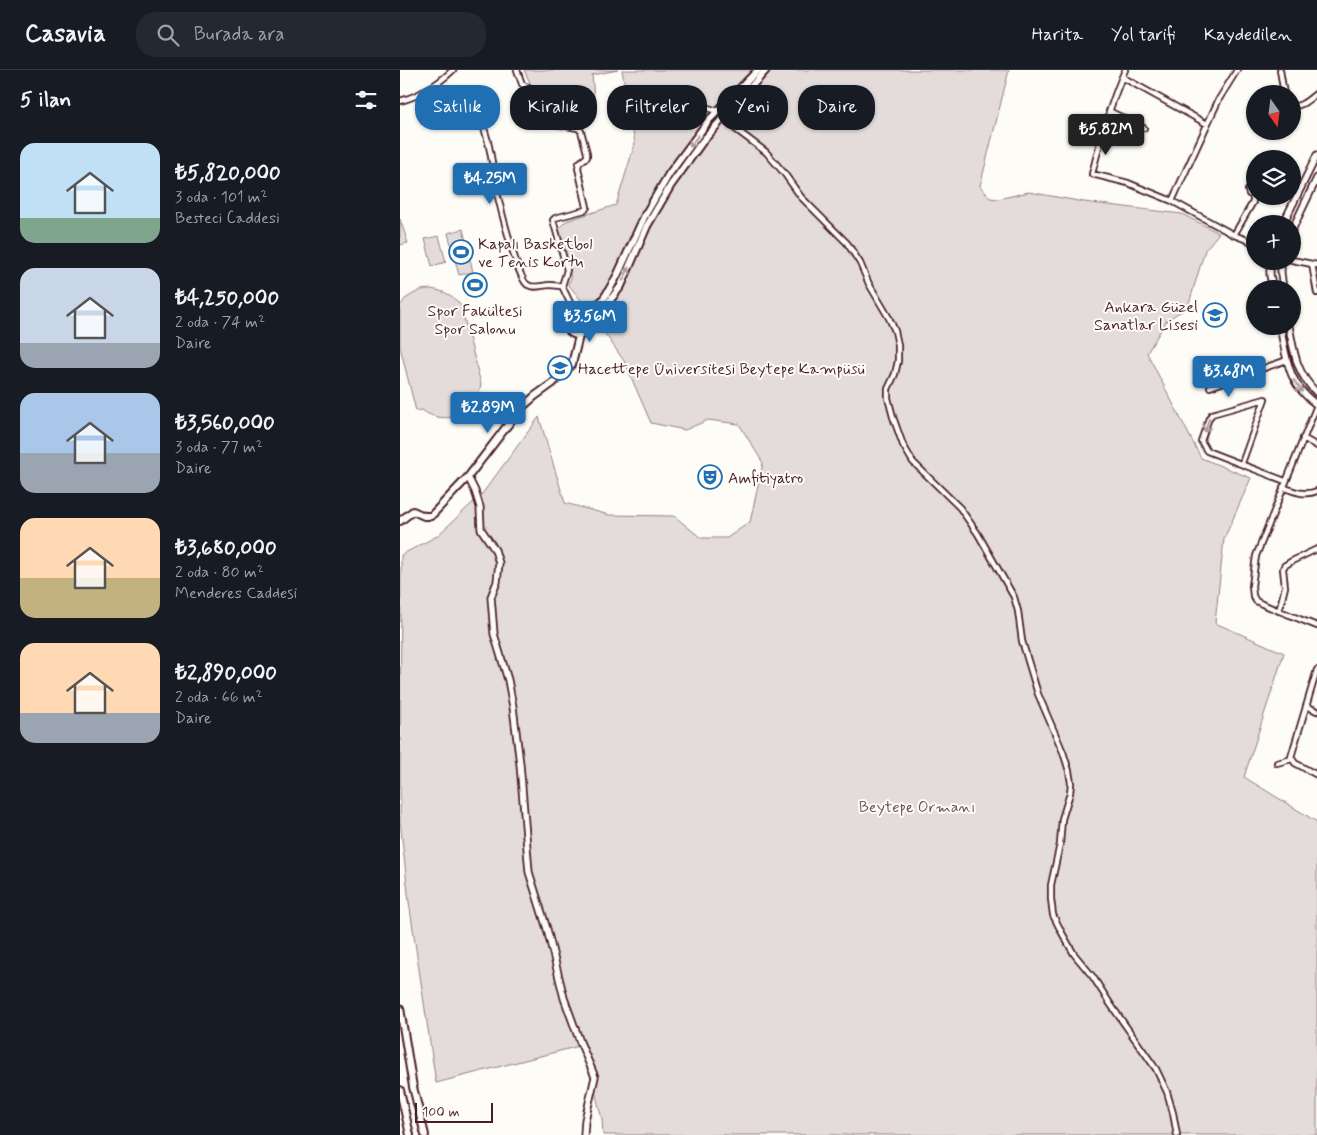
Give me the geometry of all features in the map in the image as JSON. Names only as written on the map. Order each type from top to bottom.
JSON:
[{"type":"main road","points":[[743,85],[758,70]]},
{"type":"main road","points":[[752,85],[766,70]]},
{"type":"main road","points":[[717,112],[669,174],[645,215],[617,276],[601,302],[569,317],[566,324],[572,334],[579,336],[586,333],[620,286],[647,226],[670,185],[717,124]]},
{"type":"main road","points":[[577,313],[583,314],[588,319],[589,328]]},
{"type":"main road","points":[[400,520],[413,511],[424,516],[431,516],[468,477],[520,409],[572,364],[579,336]]},
{"type":"main road","points":[[400,1008],[414,1087],[425,1135]]},
{"type":"main road","points":[[400,1090],[410,1135]]},
{"type":"street","points":[[434,85],[453,70]]},
{"type":"street","points":[[517,70],[522,84],[538,96],[546,118],[555,124],[578,128],[581,131],[588,153],[578,168],[587,207],[585,210],[553,220],[566,270],[562,286],[577,313]]},
{"type":"street","points":[[1126,70],[1109,111],[1092,174],[1128,183],[1172,201],[1246,240]]},
{"type":"street","points":[[1231,70],[1232,76]]},
{"type":"street","points":[[1172,201],[1219,99],[1237,70]]},
{"type":"street","points":[[1280,70],[1282,85]]},
{"type":"street","points":[[1122,77],[1207,124]]},
{"type":"street","points":[[1301,105],[1317,93]]},
{"type":"street","points":[[400,101],[415,96]]},
{"type":"street","points":[[1109,111],[1144,128]]},
{"type":"street","points":[[713,116],[717,120]]},
{"type":"street","points":[[484,130],[504,226],[524,283],[534,287],[562,286]]},
{"type":"street","points":[[737,130],[766,152],[801,197],[847,243],[860,263],[869,284],[895,331],[898,345],[898,361],[888,389],[888,398],[903,445],[913,462],[960,508],[978,534],[1014,597],[1022,641],[1030,669],[1038,694],[1063,752],[1071,784],[1062,819],[1060,844],[1051,885],[1050,898],[1053,915],[1074,954],[1093,977],[1156,1069],[1167,1092],[1174,1114],[1177,1135]]},
{"type":"street","points":[[1288,215],[1317,156]]},
{"type":"street","points":[[1299,215],[1317,178]]},
{"type":"street","points":[[1234,235],[1251,205]]},
{"type":"street","points":[[1301,262],[1315,264],[1317,293]]},
{"type":"street","points":[[1282,335],[1291,376],[1305,395],[1317,405],[1256,556],[1252,586],[1253,596],[1256,601],[1317,626]]},
{"type":"street","points":[[1292,335],[1297,364],[1307,382],[1317,393]]},
{"type":"street","points":[[1210,387],[1287,360]]},
{"type":"street","points":[[1242,463],[1265,399],[1212,414],[1202,442],[1207,451],[1285,481]]},
{"type":"street","points":[[1304,438],[1317,446]]},
{"type":"street","points":[[468,477],[480,507],[481,529],[495,550],[499,563],[497,582],[491,597],[494,634],[508,680],[513,707],[529,872],[547,928],[564,998],[595,1077],[585,1120],[584,1135]]},
{"type":"street","points":[[1283,487],[1302,494],[1317,491]]},
{"type":"street","points":[[1279,611],[1286,587],[1284,566],[1317,549]]},
{"type":"street","points":[[1317,670],[1291,757],[1296,763],[1317,776]]},
{"type":"street","points":[[1306,706],[1317,711]]},
{"type":"street","points":[[1277,763],[1292,759]]},
{"type":"green space","points":[[524,70],[618,70],[592,75],[593,85],[531,85]]},
{"type":"green space","name":"Beytepe Ormanı","points":[[622,70],[1009,70],[980,186],[990,198],[998,199],[1029,192],[1084,202],[1182,214],[1219,233],[1205,250],[1188,307],[1167,320],[1147,353],[1201,458],[1251,478],[1224,539],[1215,623],[1284,653],[1244,777],[1317,822],[1317,1135],[603,1135],[602,1119],[583,1045],[436,1083],[409,902],[400,821],[401,555],[437,536],[482,494],[539,417],[565,503],[609,515],[674,516],[701,538],[727,538],[750,522],[763,463],[739,424],[708,420],[685,430],[651,423],[624,361],[589,310],[568,284],[571,278],[558,229],[566,221],[616,205],[635,143],[633,130],[707,130],[707,85],[625,85]]},
{"type":"green space","points":[[400,219],[408,243],[400,245]]},
{"type":"green space","name":"Kapalı Basketbol ve Tenis Kortu","points":[[463,229],[473,272],[459,275],[448,233]]},
{"type":"green space","points":[[439,236],[446,262],[432,266],[425,239]]},
{"type":"green space","points":[[431,289],[448,294],[461,306],[481,384],[478,394],[467,410],[459,415],[450,417],[441,418],[422,410],[416,411],[400,347],[400,306],[405,299],[413,294],[421,290]]},
{"type":"green space","points":[[1284,335],[1289,335],[1296,371],[1315,395],[1313,397],[1299,384],[1288,356]]},
{"type":"place","name":"Kapalı Basketbol ve Tenis Kortu","points":[[461,252]]},
{"type":"place","name":"Spor Fakültesi Spor Salonu","points":[[475,285]]},
{"type":"place","name":"Ankara Güzel Sanatlar Lisesi","points":[[1215,315]]},
{"type":"place","name":"Hacettepe Üniversitesi Beytepe Kampüsü","points":[[560,368]]},
{"type":"place","name":"Amfitiyatro","points":[[710,477]]}]
